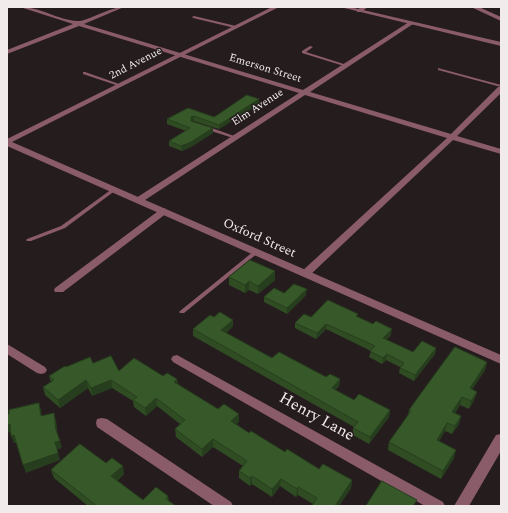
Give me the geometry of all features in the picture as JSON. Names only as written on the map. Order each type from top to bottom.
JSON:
[{"type":"street","name":"Emerson Street","points":[[23,7],[501,152]]},
{"type":"street","points":[[7,52],[121,7]]},
{"type":"street","name":"2nd Avenue","points":[[7,142],[274,7]]},
{"type":"street","points":[[343,7],[501,44]]},
{"type":"street","points":[[359,11],[365,7]]},
{"type":"street","points":[[474,7],[501,19]]},
{"type":"street","name":"Elm Avenue","points":[[139,200],[411,23]]},
{"type":"street","points":[[305,274],[501,89]]},
{"type":"street","name":"Oxford Street","points":[[7,142],[501,360]]},
{"type":"street","points":[[59,290],[164,212]]},
{"type":"street","points":[[7,348],[41,370]]},
{"type":"street","name":"Henry Lane","points":[[177,359],[438,506]]},
{"type":"street","points":[[102,423],[226,506]]},
{"type":"street","points":[[461,506],[501,439]]},
{"type":"lane","points":[[194,16],[235,28]]},
{"type":"lane","points":[[311,47],[303,52],[345,65]]},
{"type":"lane","points":[[439,69],[488,82],[485,85],[501,89]]},
{"type":"lane","points":[[84,73],[120,85]]},
{"type":"lane","points":[[199,125],[235,137]]},
{"type":"lane","points":[[29,240],[63,227],[114,190]]},
{"type":"lane","points":[[182,312],[256,252]]},
{"type":"building","points":[[247,95],[259,99],[219,125],[194,116],[191,117],[191,121],[213,128],[191,142],[181,146],[169,141],[190,128],[167,119],[188,108],[214,117]]},
{"type":"building","points":[[250,260],[275,271],[258,286],[249,281],[245,285],[229,277]]},
{"type":"building","points":[[294,284],[307,289],[287,308],[264,297],[274,288],[284,293]]},
{"type":"building","points":[[328,300],[358,314],[356,316],[373,324],[376,321],[392,329],[383,338],[413,352],[422,341],[436,348],[415,375],[400,368],[404,363],[387,354],[383,358],[370,351],[375,346],[326,324],[317,333],[295,323],[304,314],[311,317]]},
{"type":"building","points":[[220,312],[233,320],[221,330],[272,358],[279,352],[326,377],[330,374],[340,379],[332,388],[354,400],[359,394],[390,410],[370,437],[353,428],[358,422],[193,329],[210,315],[214,317]]},
{"type":"building","points":[[455,347],[487,362],[470,388],[477,392],[471,401],[462,397],[452,412],[461,416],[455,426],[447,423],[437,440],[456,450],[443,471],[389,442],[411,411],[409,410]]},
{"type":"building","points":[[111,356],[119,371],[134,358],[163,376],[167,373],[177,379],[174,382],[218,409],[224,404],[239,414],[231,421],[249,433],[251,431],[285,452],[287,449],[319,469],[323,464],[352,480],[335,506],[312,506],[317,498],[298,487],[297,489],[281,479],[272,489],[252,476],[250,478],[239,471],[247,461],[213,439],[202,449],[175,429],[185,420],[156,398],[145,408],[133,400],[137,397],[111,380],[91,388],[86,380],[58,400],[43,387],[54,380],[49,376],[65,366],[66,367],[90,357],[93,363]]},
{"type":"building","points":[[39,403],[41,416],[54,413],[56,430],[60,441],[55,442],[58,453],[23,465],[14,435],[11,436],[10,424],[7,425],[7,414],[9,414],[9,410]]},
{"type":"building","points":[[80,444],[106,463],[112,458],[123,466],[111,476],[143,500],[156,487],[168,496],[166,499],[176,506],[97,506],[51,470]]},
{"type":"building","points":[[382,481],[417,500],[413,506],[366,506]]}]
